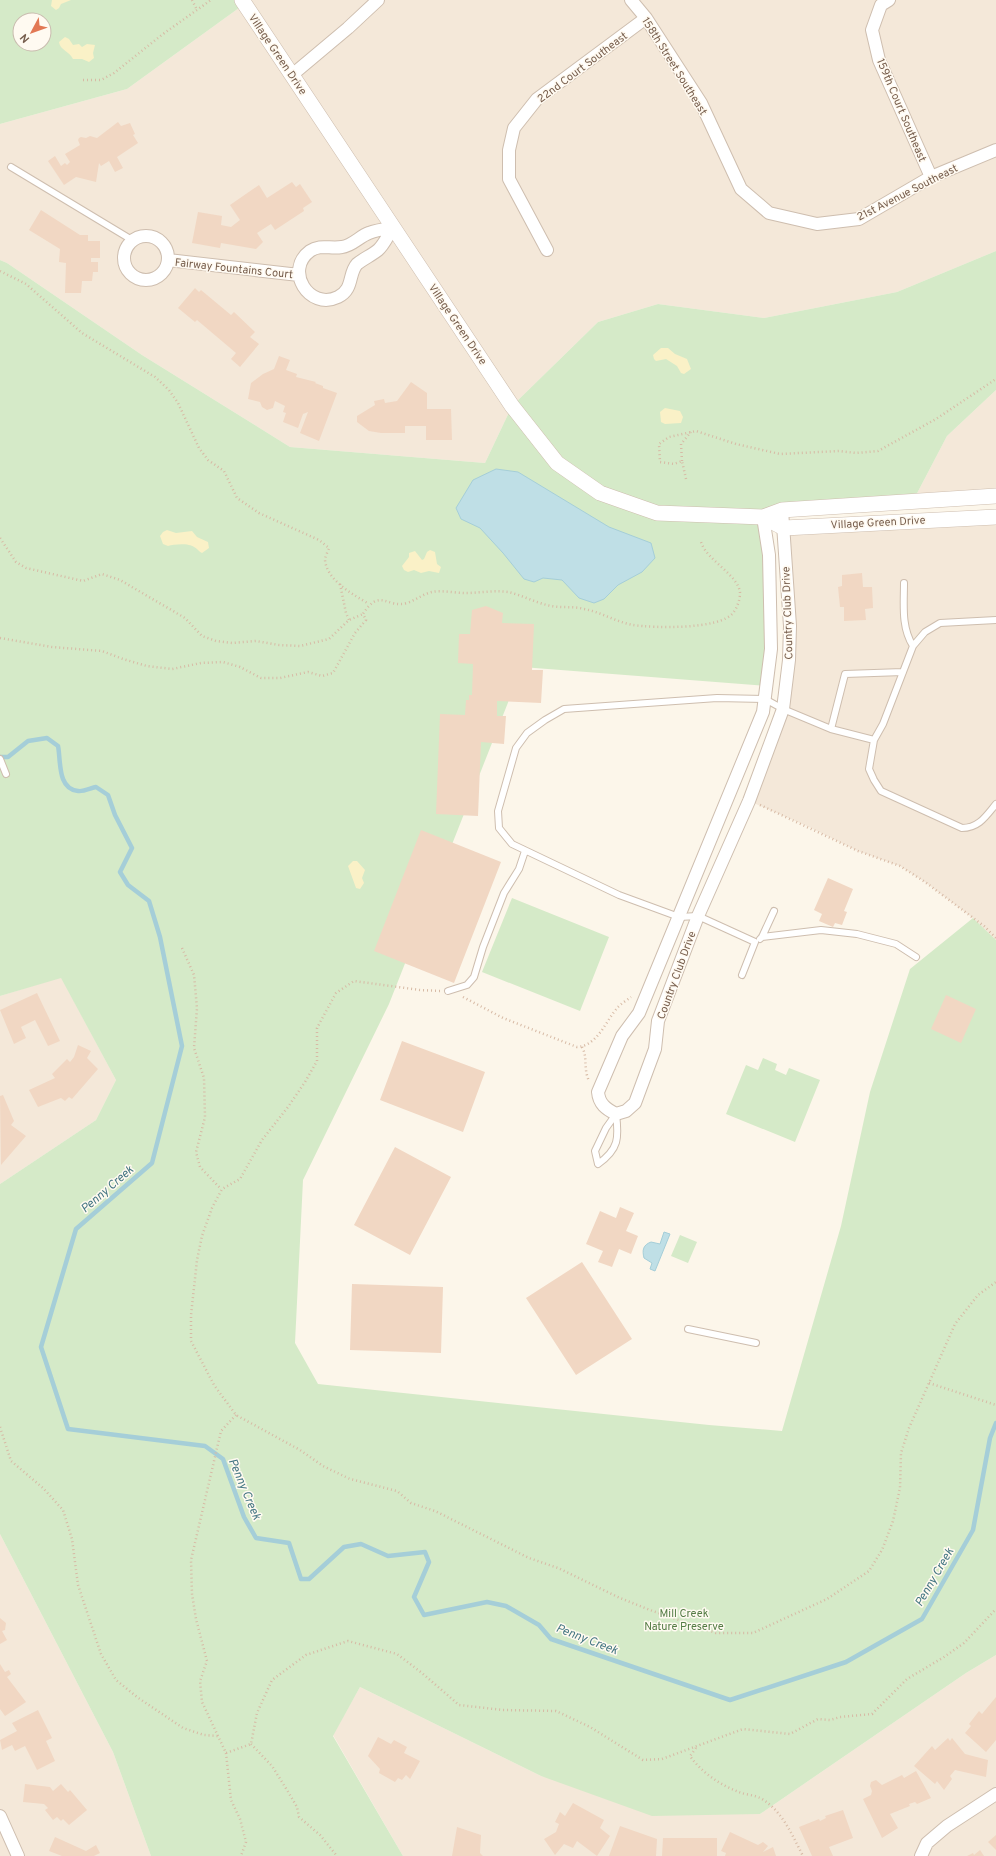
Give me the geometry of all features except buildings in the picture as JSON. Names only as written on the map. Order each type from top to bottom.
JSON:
[{"type":"street","name":"Village Green Drive","points":[[242,0],[512,406],[557,463],[600,493],[657,513],[763,517],[782,510],[996,496]]},
{"type":"street","points":[[292,75],[348,28],[378,0]]},
{"type":"street","name":"158th Street Southeast","points":[[631,0],[646,18],[700,103],[741,189],[769,213]]},
{"type":"street","name":"159th Court Southeast","points":[[890,0],[881,6],[872,30],[879,60],[931,177]]},
{"type":"street","name":"22nd Court Southeast","points":[[547,250],[509,179],[509,150],[514,128],[537,99],[646,18]]},
{"type":"street","name":"21st Avenue Southeast","points":[[769,213],[817,224],[859,219],[931,177],[996,150]]},
{"type":"street","name":"Fairway Fountains Court","points":[[393,228],[380,249],[357,264],[352,273],[350,284],[338,297],[327,300],[310,295],[302,286],[299,275],[303,259],[316,248],[343,247],[369,232],[393,228]]},
{"type":"street","points":[[139,237],[154,237],[165,246],[168,260],[164,272],[155,279],[143,281],[137,279],[128,271],[124,260],[124,253],[132,240],[139,237]]},
{"type":"street","name":"Fairway Fountains Court","points":[[168,260],[299,275]]},
{"type":"street","name":"Country Club Drive","points":[[616,1114],[626,1111],[635,1104],[655,1049],[658,1022],[698,916],[748,801],[783,709],[789,660],[790,626],[782,510]]},
{"type":"street","name":"Village Green Drive","points":[[763,517],[784,528],[996,516]]},
{"type":"street","name":"Country Club Drive","points":[[598,1092],[622,1036],[639,1013],[763,712],[766,699],[771,650],[769,555],[763,517]]},
{"type":"street","points":[[598,1092],[599,1100],[606,1109],[616,1114]]},
{"type":"street","points":[[921,1856],[927,1843],[948,1826],[996,1794]]},
{"type":"street","points":[[2,1823],[18,1856]]},
{"type":"lane","points":[[11,167],[132,240]]},
{"type":"lane","points":[[904,583],[904,623],[907,636],[913,646]]},
{"type":"lane","points":[[996,620],[940,623],[925,632],[913,646],[883,724],[874,740],[869,769],[881,792],[962,828],[971,828],[981,822],[996,804]]},
{"type":"lane","points":[[831,729],[845,674],[902,672]]},
{"type":"lane","points":[[755,942],[698,916],[679,917],[619,894],[512,844],[500,828],[498,811],[516,748],[527,733],[564,709],[717,698],[766,699],[783,709],[831,729],[874,740]]},
{"type":"lane","points":[[0,759],[6,774]]},
{"type":"lane","points":[[448,991],[467,985],[474,977],[483,947],[504,893],[519,870],[525,851]]},
{"type":"lane","points":[[762,937],[774,911]]},
{"type":"lane","points":[[742,975],[755,942],[762,937],[821,930],[857,934],[896,944],[916,957]]},
{"type":"lane","points":[[616,1114],[619,1134],[611,1155],[598,1164],[595,1151],[606,1128],[616,1114]]},
{"type":"lane","points":[[688,1329],[756,1343]]},
{"type":"path","points":[[192,0],[197,10]]},
{"type":"path","points":[[83,80],[101,80],[114,74],[163,34],[211,0]]},
{"type":"path","points":[[0,271],[26,284],[82,333],[155,377],[178,403],[199,448],[208,460],[224,470],[237,498],[259,512],[319,540],[329,548],[325,560],[330,573],[350,593],[369,604]]},
{"type":"path","points":[[682,462],[674,464],[660,462],[659,444],[669,437],[696,431],[736,444],[780,454],[840,451],[856,453],[878,452],[936,419],[996,379]]},
{"type":"path","points":[[686,479],[682,462],[681,444],[691,432]]},
{"type":"path","points":[[0,538],[16,562],[26,568],[83,581],[102,574],[120,580],[185,618],[202,636],[216,641],[232,643],[256,641],[278,645],[300,646],[329,639],[349,620],[363,614],[369,604],[381,599],[396,604],[407,603],[434,592],[468,593],[489,590],[508,592],[552,606],[584,609],[632,625],[659,627],[705,624],[721,620],[733,614],[738,603],[740,593],[738,585],[714,561],[703,548],[701,542]]},
{"type":"path","points":[[340,583],[346,613],[349,620]]},
{"type":"path","points":[[0,638],[52,647],[102,651],[147,666],[172,669],[200,663],[223,662],[240,667],[261,678],[280,678],[308,672],[322,676],[333,673],[355,633],[366,620],[363,614]]},
{"type":"path","points":[[748,801],[806,826],[858,851],[900,866],[925,882],[984,926],[996,938]]},
{"type":"path","points":[[182,948],[194,975],[197,1008],[194,1048],[204,1078],[205,1117],[196,1152],[200,1167],[222,1189]]},
{"type":"path","points":[[634,995],[619,1006],[595,1038],[582,1047],[576,1047],[564,1044],[503,1018],[472,1001],[448,991],[420,990],[354,981],[336,993],[317,1028],[317,1060],[305,1082],[288,1108],[262,1140],[240,1179],[222,1189],[212,1208],[202,1236],[197,1260],[191,1315],[191,1341],[214,1385],[236,1415],[300,1450],[323,1466],[350,1479],[397,1491],[411,1503],[435,1511],[529,1558],[558,1568],[620,1598],[716,1633],[753,1633],[827,1599],[869,1571],[882,1550],[893,1521],[900,1488],[901,1453],[909,1428],[929,1382],[955,1324],[978,1295],[996,1282]]},
{"type":"path","points":[[582,1047],[586,1053],[584,1067],[588,1079],[598,1092]]},
{"type":"path","points":[[929,1382],[996,1405]]},
{"type":"path","points":[[236,1415],[221,1431],[191,1560],[192,1594],[196,1619],[207,1661],[200,1681],[202,1702],[226,1753],[231,1800],[240,1819],[246,1842],[241,1856]]},
{"type":"path","points":[[0,1428],[11,1461],[43,1488],[63,1510],[72,1539],[78,1585],[101,1654],[116,1680],[137,1697],[184,1728],[204,1735],[218,1736]]},
{"type":"path","points":[[251,1744],[257,1713],[272,1680],[306,1655],[348,1642],[397,1654],[422,1673],[459,1705],[503,1710],[556,1711],[590,1727],[644,1760],[662,1759],[743,1729],[790,1734],[818,1719],[830,1720],[840,1717],[872,1714],[907,1679],[964,1643],[996,1609]]},
{"type":"path","points":[[226,1753],[251,1744]]},
{"type":"path","points":[[251,1744],[272,1766],[297,1807],[299,1817],[320,1835],[337,1856]]},
{"type":"path","points":[[697,1746],[690,1756],[694,1761],[712,1778],[738,1792],[761,1798],[777,1811],[787,1823],[803,1856]]},
{"type":"shaded area","points":[[250,0],[996,0],[996,251],[897,292],[764,318],[658,304],[598,322],[512,406],[485,463],[290,447],[142,355],[7,263],[0,260],[0,124],[127,89]]},
{"type":"shaded area","points":[[996,390],[996,496],[913,501],[947,436]]},
{"type":"shaded area","points":[[996,517],[996,940],[973,918],[925,882],[900,866],[858,851],[807,826],[749,801],[786,684],[784,528]]},
{"type":"shaded area","points":[[61,977],[116,1080],[96,1120],[0,1184],[0,996]]},
{"type":"shaded area","points":[[0,1534],[113,1752],[151,1856],[0,1856]]},
{"type":"shaded area","points":[[996,1655],[996,1856],[403,1856],[333,1735],[360,1687],[541,1776],[760,1814],[966,1673]]},
{"type":"green space","points":[[0,0],[250,0],[127,89],[0,124]]},
{"type":"green space","name":"Mill Creek Nature Preserve","points":[[996,251],[996,390],[947,436],[913,501],[763,517],[767,686],[522,667],[389,1004],[303,1180],[295,1343],[318,1384],[709,1425],[782,1431],[841,1226],[870,1092],[910,969],[973,918],[996,940],[996,1655],[966,1673],[760,1814],[652,1816],[541,1776],[360,1687],[333,1736],[403,1856],[151,1856],[113,1752],[0,1534],[0,1184],[96,1120],[116,1080],[61,978],[0,996],[0,260],[7,263],[142,355],[290,447],[485,463],[512,406],[598,322],[658,304],[764,318],[897,292]]},
{"type":"green space","points":[[512,898],[609,937],[580,1011],[482,972]]},
{"type":"green space","points":[[763,1058],[777,1064],[775,1070],[786,1075],[789,1068],[820,1080],[795,1142],[726,1114],[746,1065],[758,1070]]},
{"type":"green space","points":[[680,1235],[697,1242],[688,1263],[671,1256]]},
{"type":"sand","points":[[52,0],[71,0],[61,4],[56,10],[51,6]]},
{"type":"sand","points":[[65,37],[69,39],[73,45],[79,44],[82,47],[87,44],[95,45],[93,53],[94,58],[89,62],[82,59],[73,59],[60,45],[59,42]]},
{"type":"sand","points":[[661,348],[668,348],[675,354],[687,359],[691,369],[684,374],[681,373],[677,366],[666,359],[656,361],[653,355]]},
{"type":"sand","points":[[665,408],[680,411],[683,417],[681,423],[665,424],[661,422],[660,412]]},
{"type":"sand","points":[[167,530],[176,533],[192,531],[197,537],[208,542],[209,548],[202,553],[192,546],[185,544],[168,546],[163,544],[160,536]]},
{"type":"sand","points":[[430,550],[435,552],[437,564],[441,567],[439,573],[429,571],[421,573],[414,570],[408,572],[404,570],[402,566],[409,557],[409,553],[415,551],[422,560]]},
{"type":"sand","points":[[353,861],[357,861],[365,870],[362,878],[364,883],[360,889],[356,888],[348,866]]},
{"type":"water","points":[[496,469],[518,472],[609,527],[651,543],[655,558],[642,572],[618,585],[604,599],[594,603],[579,598],[562,580],[543,578],[534,582],[524,579],[480,528],[461,519],[456,508],[473,480]]},
{"type":"water","points":[[664,1232],[670,1234],[655,1271],[650,1269],[652,1263],[644,1258],[643,1250],[646,1245],[651,1242],[660,1244]]},
{"type":"waterway","name":"Penny Creek","points":[[0,757],[8,757],[28,741],[47,738],[58,746],[61,773],[66,785],[71,789],[78,791],[96,787],[108,795],[115,815],[132,848],[120,872],[128,885],[149,901],[160,937],[182,1046],[152,1163],[76,1229],[41,1347],[68,1429],[205,1446],[223,1459],[244,1517],[256,1538],[289,1543],[301,1579],[309,1579],[344,1547],[361,1544],[388,1556],[425,1552],[429,1562],[414,1597],[424,1615],[487,1602],[506,1606],[539,1625],[551,1639],[730,1700],[846,1662],[922,1619],[973,1530],[990,1438],[996,1423]]}]
